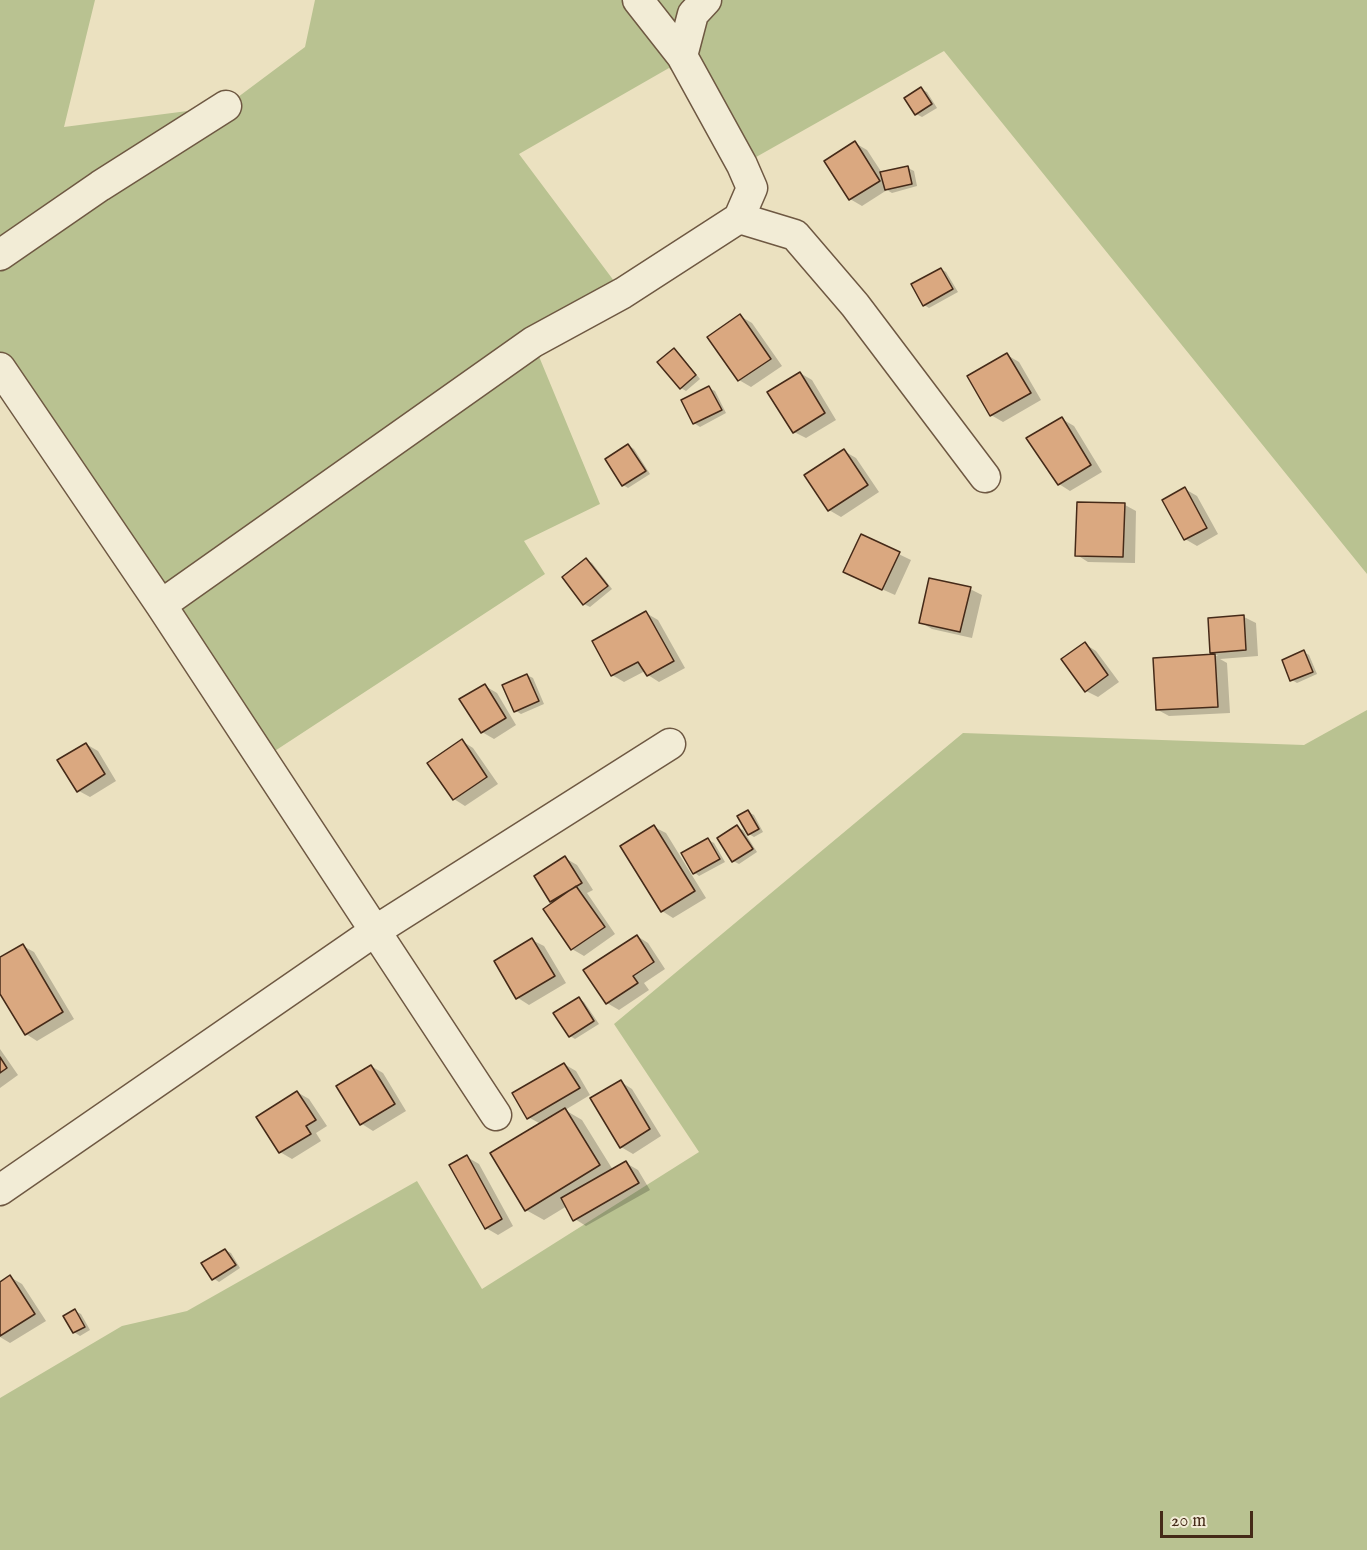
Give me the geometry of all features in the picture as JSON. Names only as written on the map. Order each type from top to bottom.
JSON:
[{"type":"street","points":[[161,605],[533,342],[623,293],[739,218],[752,188],[742,165],[682,56],[638,0]]},
{"type":"street","points":[[682,56],[693,14],[706,0]]},
{"type":"street","points":[[0,255],[100,186],[226,106]]},
{"type":"street","points":[[739,218],[795,235],[855,305],[985,477]]},
{"type":"street","points":[[0,368],[161,605],[496,1115]]},
{"type":"street","points":[[0,1190],[375,931],[670,744]]},
{"type":"green space","points":[[0,0],[95,0],[64,127],[226,106],[305,47],[315,0],[1367,0],[1367,574],[944,51],[742,165],[712,112],[669,68],[519,154],[623,293],[533,342],[600,504],[524,541],[545,574],[261,760],[0,368]]},
{"type":"green space","points":[[1367,710],[1367,1550],[0,1550],[0,1398],[122,1326],[187,1311],[417,1181],[482,1289],[699,1152],[614,1024],[963,733],[1304,745]]},
{"type":"building","points":[[921,87],[932,104],[915,115],[904,98]]},
{"type":"building","points":[[855,141],[880,181],[849,200],[824,161]]},
{"type":"building","points":[[908,166],[912,184],[885,190],[880,172]]},
{"type":"building","points":[[941,268],[953,289],[923,306],[911,284]]},
{"type":"building","points":[[740,314],[771,359],[738,381],[707,337]]},
{"type":"building","points":[[674,348],[696,375],[680,389],[657,362]]},
{"type":"building","points":[[1007,353],[1031,393],[990,416],[967,376]]},
{"type":"building","points":[[800,372],[825,413],[793,433],[767,392]]},
{"type":"building","points":[[709,386],[722,410],[693,424],[681,400]]},
{"type":"building","points":[[1062,417],[1091,465],[1058,485],[1026,438]]},
{"type":"building","points":[[628,444],[646,471],[622,486],[605,459]]},
{"type":"building","points":[[844,449],[868,485],[828,511],[804,475]]},
{"type":"building","points":[[1185,487],[1207,528],[1184,540],[1162,500]]},
{"type":"building","points":[[1077,502],[1125,503],[1123,557],[1075,556]]},
{"type":"building","points":[[861,534],[900,552],[882,590],[843,572]]},
{"type":"building","points":[[586,558],[608,586],[583,605],[562,577]]},
{"type":"building","points":[[929,578],[971,587],[960,632],[919,623]]},
{"type":"building","points":[[646,611],[674,661],[647,676],[638,662],[611,676],[592,641]]},
{"type":"building","points":[[1244,615],[1246,650],[1210,653],[1208,618]]},
{"type":"building","points":[[1085,642],[1108,675],[1085,692],[1061,659]]},
{"type":"building","points":[[1304,650],[1313,672],[1290,681],[1282,660]]},
{"type":"building","points":[[1215,654],[1218,707],[1156,710],[1153,658]]},
{"type":"building","points":[[527,674],[539,701],[514,712],[502,685]]},
{"type":"building","points":[[485,684],[506,718],[481,733],[459,699]]},
{"type":"building","points":[[462,739],[487,777],[453,800],[427,763]]},
{"type":"building","points":[[86,743],[105,774],[77,792],[57,760]]},
{"type":"building","points":[[748,810],[759,829],[748,835],[737,816]]},
{"type":"building","points":[[654,825],[695,891],[661,912],[620,846]]},
{"type":"building","points":[[737,825],[753,849],[732,862],[717,838]]},
{"type":"building","points":[[708,838],[720,859],[693,874],[681,853]]},
{"type":"building","points":[[565,856],[582,883],[550,902],[534,876]]},
{"type":"building","points":[[576,886],[605,927],[571,950],[543,909]]},
{"type":"building","points":[[637,935],[654,962],[633,976],[638,983],[606,1004],[583,970]]},
{"type":"building","points":[[532,938],[555,976],[516,999],[494,961]]},
{"type":"building","points":[[23,944],[63,1012],[25,1035],[0,994],[0,957]]},
{"type":"building","points":[[579,997],[594,1021],[569,1037],[553,1013]]},
{"type":"building","points":[[0,1057],[7,1068],[0,1073]]},
{"type":"building","points":[[564,1063],[580,1088],[527,1119],[512,1093]]},
{"type":"building","points":[[371,1065],[395,1104],[360,1125],[336,1086]]},
{"type":"building","points":[[621,1080],[650,1129],[620,1148],[590,1098]]},
{"type":"building","points":[[297,1091],[316,1120],[306,1126],[311,1134],[279,1153],[256,1117]]},
{"type":"building","points":[[565,1108],[600,1165],[525,1211],[490,1153]]},
{"type":"building","points":[[467,1155],[502,1219],[485,1229],[449,1165]]},
{"type":"building","points":[[626,1161],[639,1183],[573,1221],[561,1198]]},
{"type":"building","points":[[225,1249],[236,1265],[212,1280],[201,1263]]},
{"type":"building","points":[[10,1275],[35,1314],[0,1336],[0,1282]]},
{"type":"building","points":[[75,1309],[85,1327],[73,1333],[63,1316]]}]
